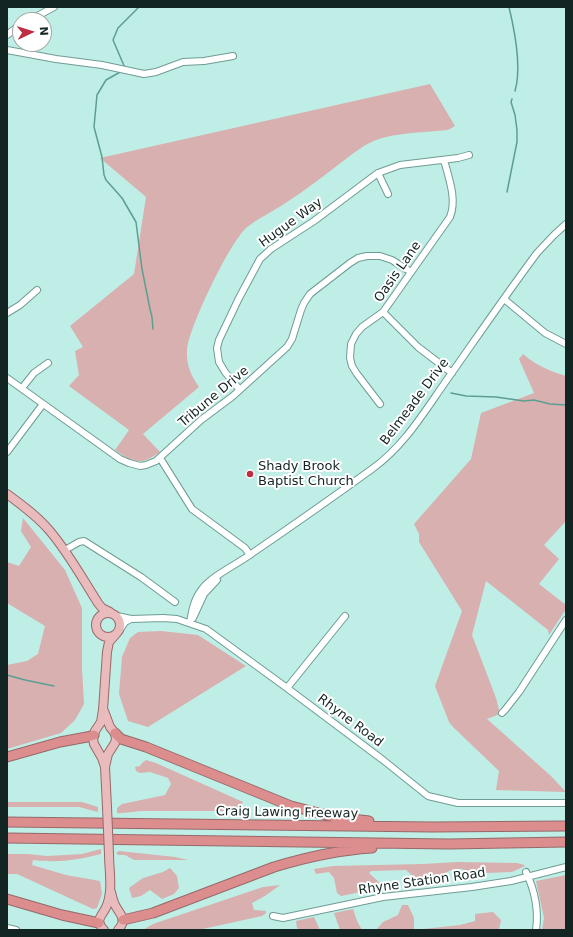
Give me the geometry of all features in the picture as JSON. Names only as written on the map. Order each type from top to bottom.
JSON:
[{"type":"highway","points":[[112,730],[121,739],[156,750],[291,806],[334,817],[432,828]]},
{"type":"highway","points":[[7,757],[95,732]]},
{"type":"highway","name":"Craig Lawing Freeway","points":[[7,822],[432,828],[566,826]]},
{"type":"highway","points":[[7,838],[449,844],[566,842]]},
{"type":"highway","points":[[123,920],[153,913],[274,867],[312,856],[355,849],[449,844]]},
{"type":"highway","points":[[7,900],[101,927]]},
{"type":"main road","points":[[7,494],[36,516],[49,530],[65,550],[98,603],[102,608],[113,614],[120,623],[117,633],[109,642],[103,710],[101,722],[95,732],[94,744],[105,767],[109,854],[110,889],[107,906],[100,917],[101,927]]},
{"type":"main road","points":[[98,603],[96,628],[107,652]]},
{"type":"main road","points":[[96,620],[102,614],[113,614]]},
{"type":"main road","points":[[100,635],[108,637],[117,633]]},
{"type":"main road","points":[[103,710],[112,730],[115,743],[108,754],[105,767]]},
{"type":"main road","points":[[95,732],[104,726],[112,730]]},
{"type":"main road","points":[[110,889],[114,902],[123,920],[118,930]]},
{"type":"street","points":[[45,12],[54,7]]},
{"type":"street","points":[[7,50],[56,59],[102,65],[144,74],[156,72],[183,62],[204,61],[233,56]]},
{"type":"street","name":"Hugue Way","points":[[239,389],[219,362],[217,348],[219,340],[239,298],[260,259],[271,249],[314,221],[378,173],[400,165],[444,160],[469,155]]},
{"type":"street","name":"Oasis Lane","points":[[380,404],[352,366],[350,358],[351,344],[356,334],[362,327],[383,312],[444,225],[452,211],[453,196],[444,160]]},
{"type":"street","points":[[378,173],[388,194]]},
{"type":"street","name":"Belmeade Drive","points":[[190,623],[193,607],[201,591],[212,580],[250,555],[387,458],[402,442],[537,253],[566,224]]},
{"type":"street","name":"Tribune Drive","points":[[7,378],[126,462],[134,465],[146,465],[160,458],[201,420],[233,396],[287,347],[292,339],[301,310],[307,298],[350,263],[358,258],[380,256],[392,260],[410,272]]},
{"type":"street","points":[[7,313],[20,305],[37,290]]},
{"type":"street","points":[[504,298],[545,333],[566,344]]},
{"type":"street","points":[[383,312],[418,348],[452,373]]},
{"type":"street","points":[[22,388],[34,373],[48,363]]},
{"type":"street","points":[[7,452],[43,404]]},
{"type":"street","points":[[160,458],[192,509],[245,548],[250,555]]},
{"type":"street","points":[[65,550],[79,542],[84,542],[141,577],[175,602]]},
{"type":"street","name":"Rhyne Road","points":[[113,614],[131,619],[177,619],[206,629],[383,760],[428,796],[458,804],[566,803]]},
{"type":"street","points":[[287,688],[345,616]]},
{"type":"street","points":[[117,633],[125,622],[131,619]]},
{"type":"street","points":[[502,713],[506,710],[519,692],[566,620]]},
{"type":"street","name":"Rhyne Station Road","points":[[273,916],[283,918],[383,897],[472,887],[566,867]]},
{"type":"street","points":[[527,875],[533,889],[536,904],[536,930]]},
{"type":"street","points":[[7,928],[16,930]]},
{"type":"shaded area","points":[[430,84],[455,126],[448,130],[386,137],[369,143],[299,194],[246,228],[220,268],[202,306],[189,339],[187,350],[188,365],[191,374],[199,387],[143,434],[160,452],[142,461],[137,461],[127,458],[115,450],[129,430],[69,386],[79,375],[75,351],[83,347],[70,326],[134,274],[146,197],[100,158]]},
{"type":"shaded area","points":[[523,354],[543,367],[566,376],[566,521],[544,545],[559,559],[539,584],[566,605],[566,609],[549,635],[548,630],[486,581],[472,635],[496,698],[500,714],[487,719],[551,776],[566,792],[496,790],[499,771],[449,722],[435,686],[462,611],[419,542],[419,534],[414,524],[471,459],[481,413],[534,393],[519,359]]},
{"type":"shaded area","points":[[23,518],[65,570],[82,608],[82,668],[84,704],[75,720],[61,733],[7,749],[7,665],[27,661],[38,654],[45,626],[7,603],[7,562],[19,566],[31,547],[21,531]]},
{"type":"shaded area","points":[[161,631],[198,635],[246,666],[148,727],[128,721],[119,694],[122,657],[130,638],[138,632]]},
{"type":"shaded area","points":[[146,760],[156,763],[243,802],[238,811],[143,811],[117,813],[117,808],[122,804],[165,795],[171,784],[168,778],[150,772],[140,773],[136,771],[135,767],[140,766]]},
{"type":"shaded area","points":[[7,802],[82,802],[98,807],[98,812],[79,807],[7,807]]},
{"type":"shaded area","points":[[101,849],[101,854],[60,861],[33,860],[32,865],[66,875],[100,881],[102,894],[97,908],[93,909],[17,874],[7,874],[7,854],[47,856],[82,854]]},
{"type":"shaded area","points":[[119,851],[175,857],[188,860],[134,860],[125,855],[118,855],[116,853]]},
{"type":"shaded area","points":[[457,862],[517,863],[525,866],[512,872],[486,873],[468,872],[462,869],[454,869],[440,875],[423,879],[413,876],[406,870],[371,871],[369,873],[384,887],[341,896],[337,893],[334,878],[329,872],[316,874],[314,869],[333,866]]},
{"type":"shaded area","points":[[170,868],[177,876],[179,888],[174,894],[162,899],[150,890],[141,896],[132,898],[129,888],[143,878],[163,872]]},
{"type":"shaded area","points":[[566,875],[566,930],[542,930],[544,918],[536,881]]},
{"type":"shaded area","points":[[280,885],[252,903],[254,910],[266,911],[266,913],[262,916],[198,930],[143,930],[153,924],[263,887]]},
{"type":"shaded area","points":[[402,905],[408,905],[414,918],[414,930],[376,930],[383,922],[398,915]]},
{"type":"shaded area","points":[[353,909],[362,930],[340,930],[334,913]]},
{"type":"shaded area","points":[[493,912],[501,920],[499,930],[414,930],[460,925],[475,921],[475,914]]},
{"type":"shaded area","points":[[314,917],[320,930],[300,930],[297,928],[296,921]]},
{"type":"waterway","points":[[125,68],[113,40],[118,28],[139,7]]},
{"type":"waterway","points":[[509,7],[518,60],[515,91]]},
{"type":"waterway","points":[[122,71],[106,80],[97,95],[94,127],[106,180],[122,198],[136,222],[142,269],[153,329]]},
{"type":"waterway","points":[[507,192],[517,142],[517,130],[511,102],[512,99]]},
{"type":"waterway","points":[[451,393],[466,396],[496,397],[524,401],[534,400],[550,404],[566,405]]},
{"type":"waterway","points":[[7,675],[54,686]]},
{"type":"place","name":"Shady Brook Baptist Church","points":[[250,474]]}]
